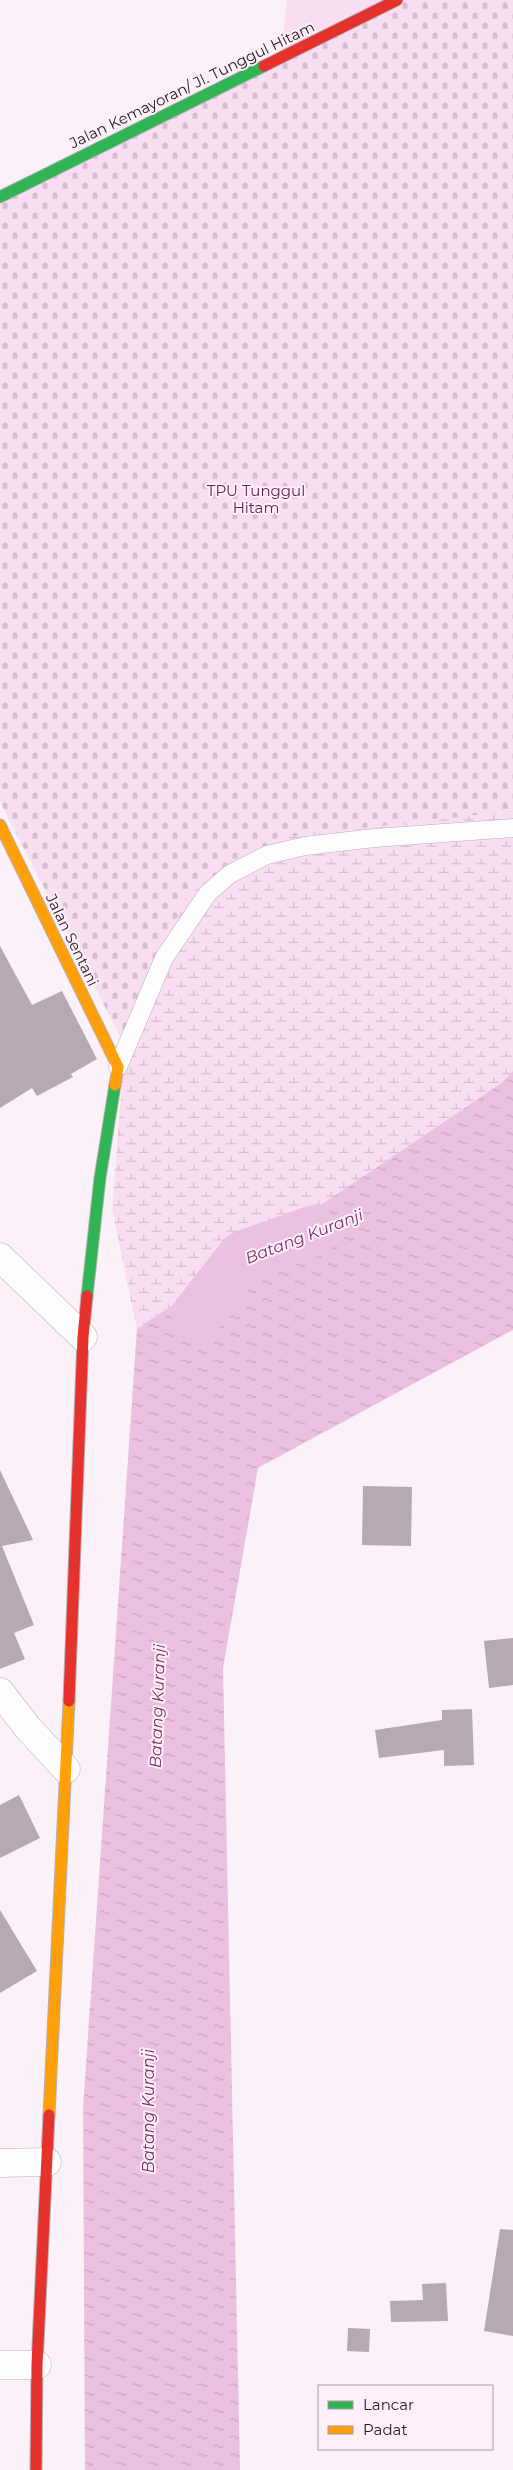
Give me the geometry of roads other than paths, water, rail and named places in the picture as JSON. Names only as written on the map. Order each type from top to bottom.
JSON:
[{"type":"street","name":"Jalan Kemayoran/ Jl. Tunggul Hitam","points":[[0,197],[397,0]]},
{"type":"street","name":"Jalan Sentani","points":[[0,825],[118,1067]]},
{"type":"street","points":[[36,2470],[37,2365],[66,1769],[83,1337],[100,1178],[118,1067]]},
{"type":"street","points":[[1,1260],[83,1337]]},
{"type":"street","points":[[0,1692],[28,1728],[66,1769]]},
{"type":"street","points":[[0,2163],[47,2162]]},
{"type":"street","points":[[0,2365],[37,2365]]},
{"type":"lane","points":[[118,1067],[164,958],[208,893],[230,874],[267,855],[305,846],[374,838],[513,828]]},
{"type":"water","points":[[513,1071],[513,1330],[258,1468],[223,1668],[240,2470],[85,2470],[83,2108],[137,1329],[500,1084]]},
{"type":"waterway","name":"Batang Kuranji","points":[[197,1315],[243,1256],[313,1231]]},
{"type":"park label","name":"TPU Tunggul Hitam","points":[[256,500]]}]
